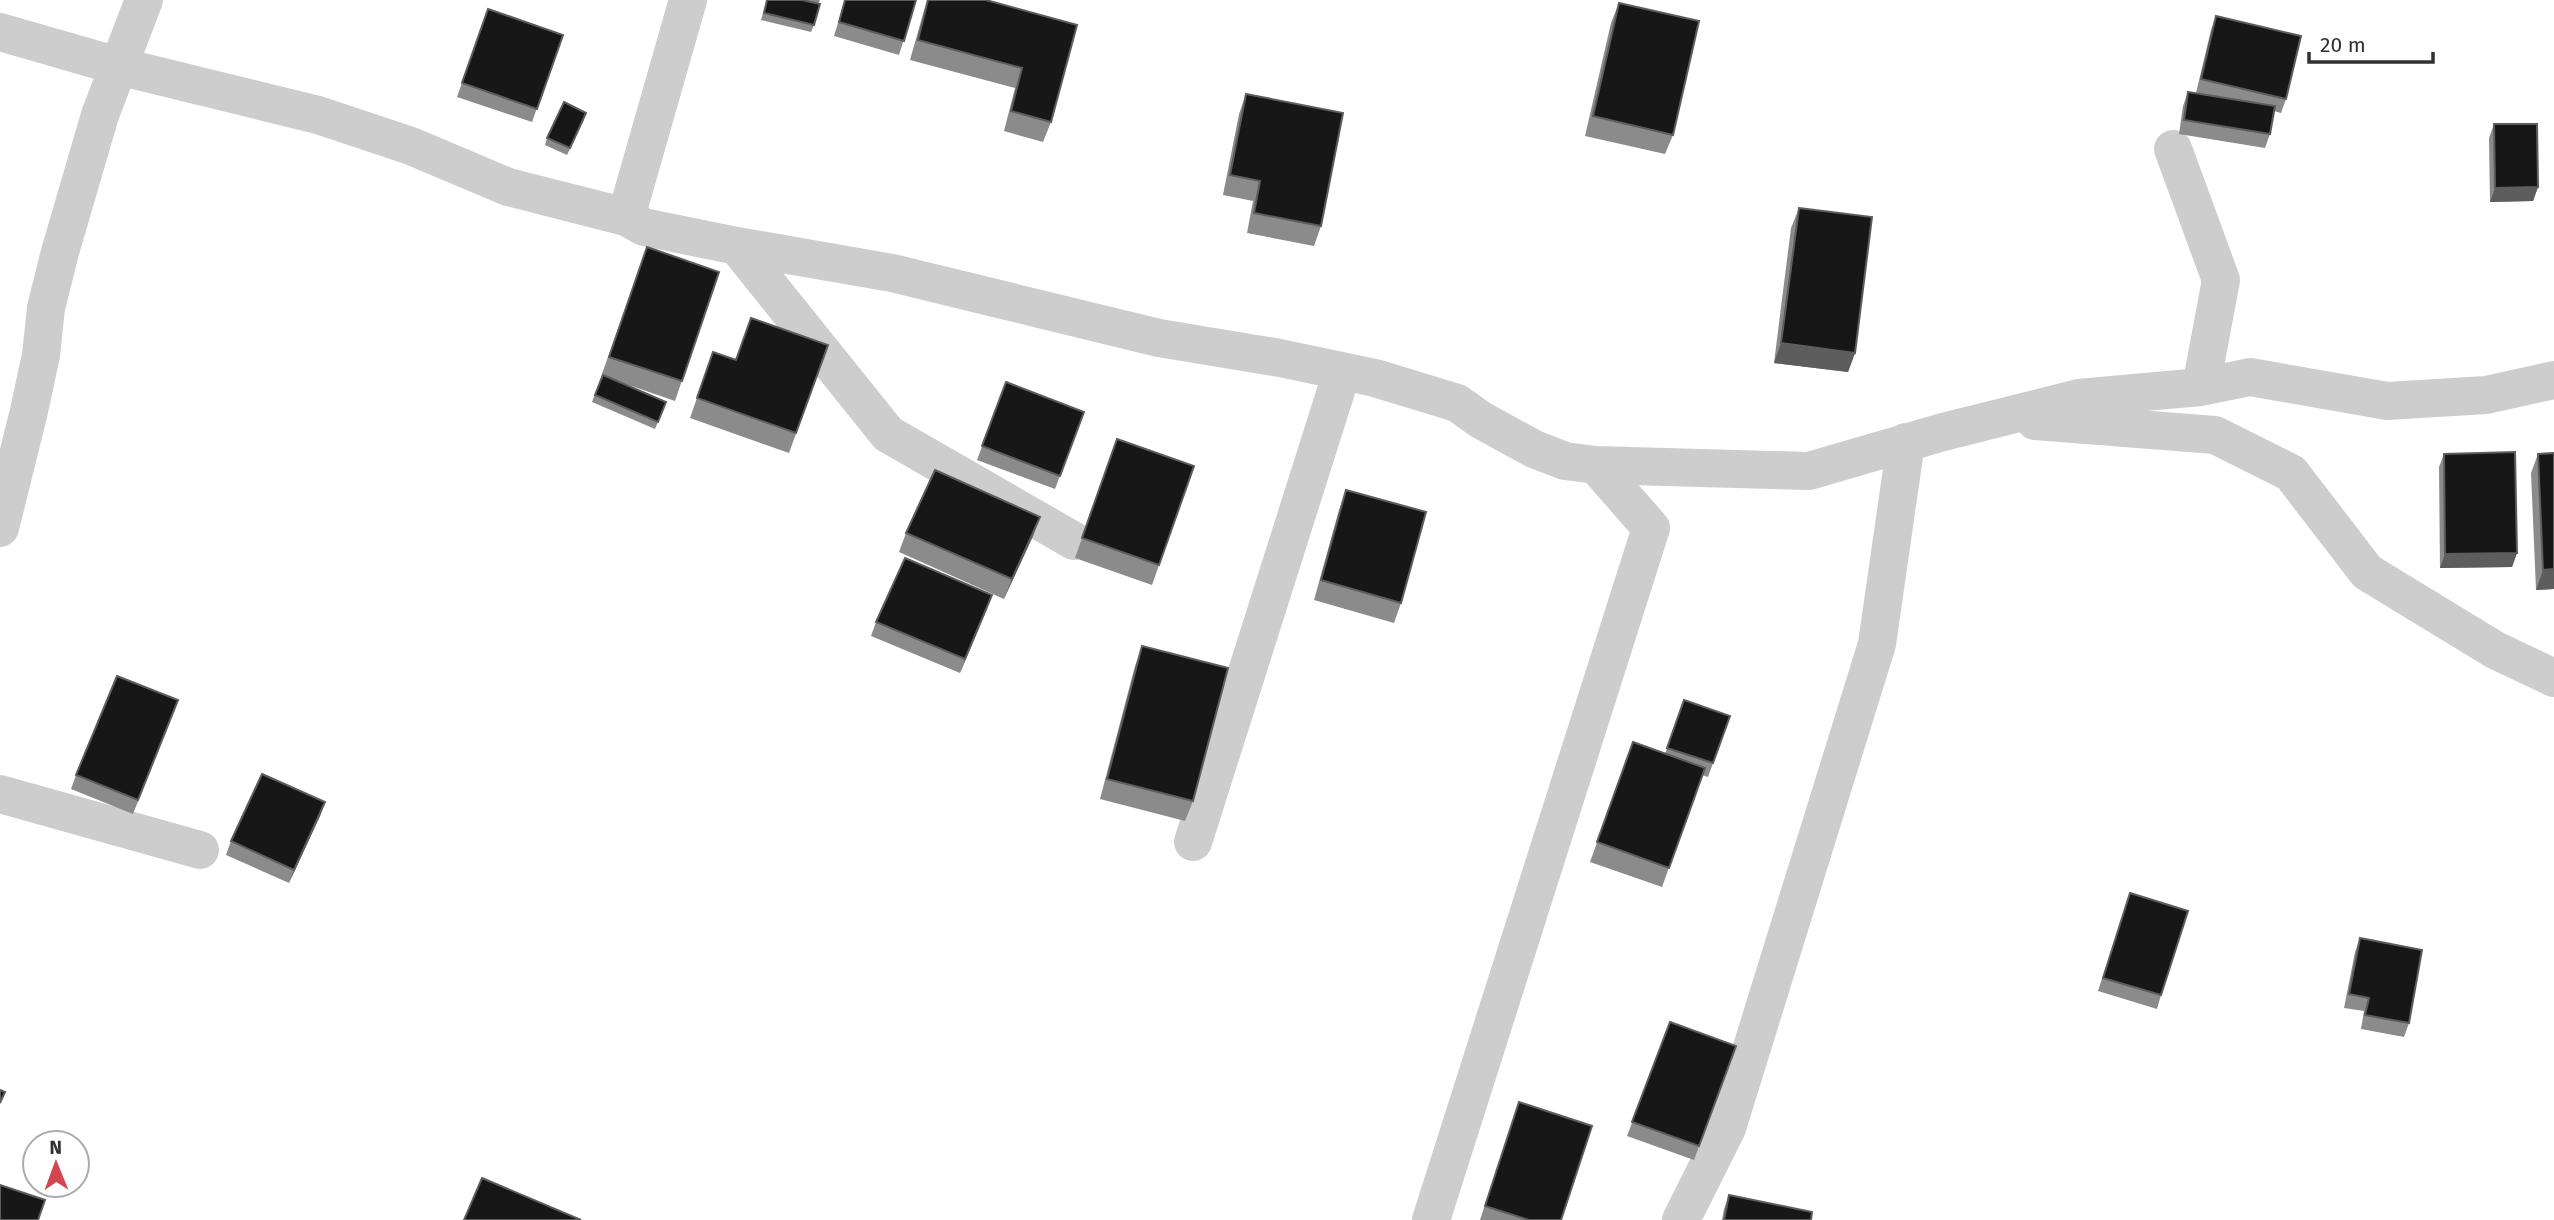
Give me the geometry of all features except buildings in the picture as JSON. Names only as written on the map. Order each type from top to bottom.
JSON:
[{"type":"street","points":[[0,528],[15,402],[41,355],[46,308],[60,252],[100,115],[144,0]]},
{"type":"street","points":[[626,217],[688,0]]},
{"type":"street","points":[[0,32],[118,66],[318,115],[411,146],[508,187],[626,217],[644,227],[892,273],[1158,338],[1280,358],[1375,378],[1457,403],[1481,421],[1534,449],[1565,461],[1596,465],[1809,471],[1906,442],[2079,398],[2202,387],[2250,377],[2387,401],[2486,395],[2554,380]]},
{"type":"street","points":[[2173,149],[2221,280],[2202,387]]},
{"type":"street","points":[[737,246],[888,434],[1074,541]]},
{"type":"street","points":[[1193,842],[1342,372]]},
{"type":"street","points":[[1994,419],[2215,435],[2291,473],[2367,572],[2495,650],[2554,678]]},
{"type":"street","points":[[1681,1220],[1727,1128],[1877,644],[1906,442]]},
{"type":"street","points":[[1431,1220],[1651,528],[1596,465]]},
{"type":"street","points":[[0,794],[200,850]]}]
